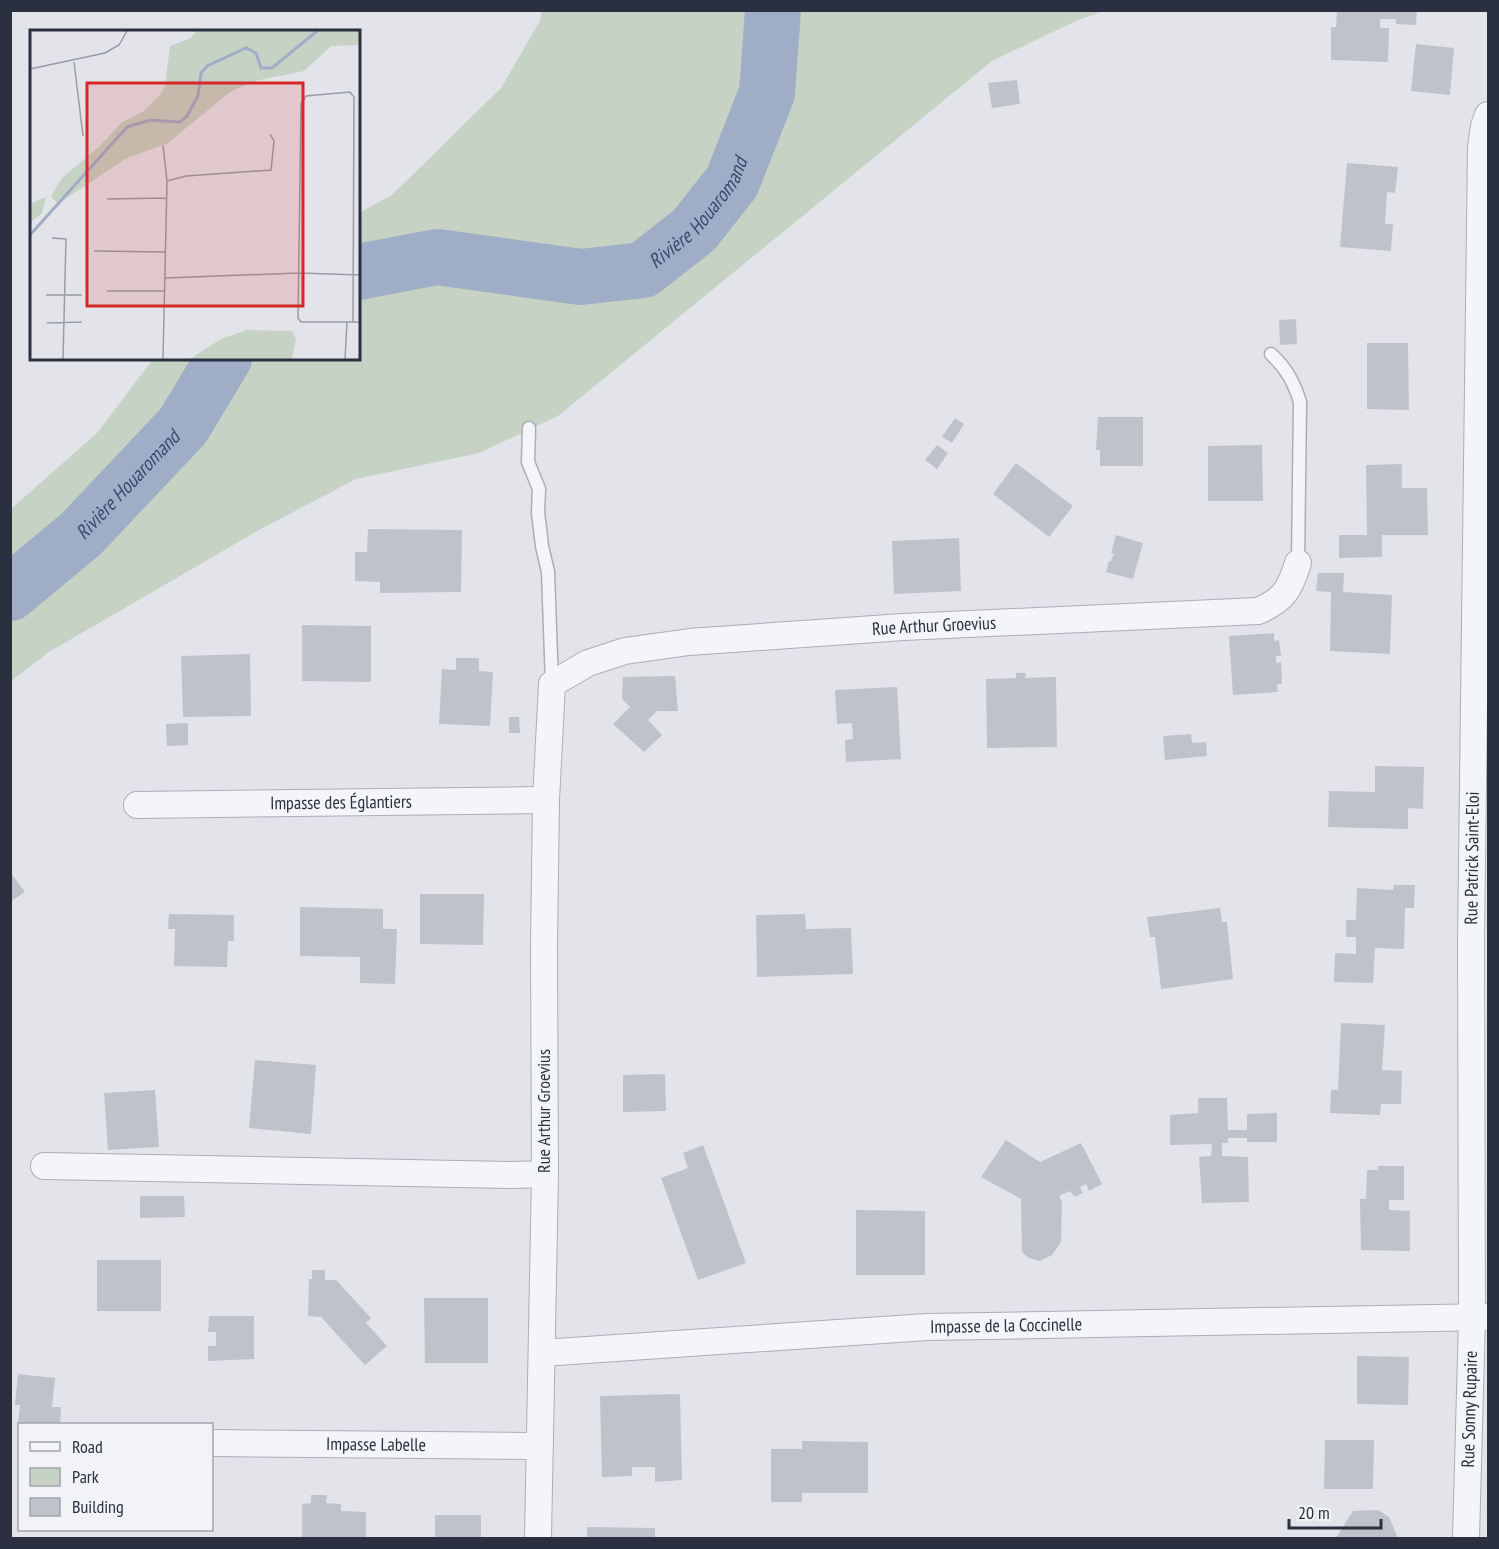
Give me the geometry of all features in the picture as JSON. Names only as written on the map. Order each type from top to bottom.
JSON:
[{"type":"street","name":"Rue Patrick Saint-Eloi","points":[[1480,1317],[1471,942],[1481,147],[1488,115]]},
{"type":"street","name":"Rue Arthur Groevius","points":[[538,1539],[544,1174],[546,800],[552,684],[588,663],[625,651],[689,642],[903,627],[1258,611],[1276,603],[1283,595],[1289,587],[1298,563]]},
{"type":"street","name":"Impasse des Églantiers","points":[[137,805],[546,800]]},
{"type":"street","points":[[44,1166],[544,1174]]},
{"type":"street","name":"Impasse de la Coccinelle","points":[[542,1353],[927,1327],[1480,1317]]},
{"type":"street","name":"Rue Sonny Rupaire","points":[[1466,1539],[1480,1317]]},
{"type":"street","name":"Impasse Labelle","points":[[213,1443],[540,1446]]},
{"type":"lane","points":[[1271,354],[1282,364],[1294,383],[1300,402],[1298,563]]},
{"type":"lane","name":"Rue Arthur Groevius","points":[[529,428],[528,462],[539,489],[538,512],[548,572],[552,684]]},
{"type":"green space","points":[[541,11],[1104,11],[1078,20],[992,61],[558,416],[479,453],[356,479],[259,530],[49,652],[11,681],[11,509],[98,432],[152,360],[360,360],[360,212],[392,195],[501,88],[541,19]]},
{"type":"building","points":[[1337,10],[1417,10],[1416,25],[1396,24],[1396,19],[1380,19],[1380,28],[1389,28],[1388,62],[1331,60],[1331,27],[1336,27]]},
{"type":"building","points":[[1416,44],[1454,48],[1450,95],[1411,91]]},
{"type":"building","points":[[1017,80],[1020,104],[992,108],[988,83]]},
{"type":"building","points":[[1347,163],[1398,167],[1395,193],[1387,192],[1385,224],[1393,224],[1391,251],[1340,247]]},
{"type":"building","points":[[1296,319],[1297,344],[1280,345],[1279,320]]},
{"type":"building","points":[[1367,343],[1408,343],[1409,410],[1367,409]]},
{"type":"building","points":[[1098,417],[1143,417],[1143,466],[1100,466],[1100,450],[1096,450]]},
{"type":"building","points":[[955,418],[964,424],[952,443],[942,437]]},
{"type":"building","points":[[937,445],[948,453],[937,469],[925,460]]},
{"type":"building","points":[[1262,445],[1263,501],[1208,501],[1208,446]]},
{"type":"building","points":[[1016,463],[1073,506],[1049,537],[993,494]]},
{"type":"building","points":[[1402,464],[1402,488],[1427,488],[1428,535],[1382,535],[1382,557],[1339,558],[1339,535],[1367,535],[1366,465]]},
{"type":"building","points":[[368,529],[462,530],[461,592],[380,593],[380,582],[355,581],[355,552],[367,552]]},
{"type":"building","points":[[1116,535],[1143,543],[1133,579],[1106,572],[1114,554],[1111,553]]},
{"type":"building","points":[[959,538],[961,591],[894,594],[892,541]]},
{"type":"building","points":[[1318,573],[1344,573],[1343,592],[1392,595],[1390,654],[1330,651],[1331,592],[1316,591]]},
{"type":"building","points":[[302,625],[371,626],[371,682],[302,681]]},
{"type":"building","points":[[1274,633],[1274,641],[1279,640],[1281,656],[1276,656],[1276,663],[1281,662],[1282,684],[1277,684],[1278,692],[1233,695],[1229,636]]},
{"type":"building","points":[[250,654],[251,716],[183,717],[181,656]]},
{"type":"building","points":[[456,658],[479,658],[479,671],[493,672],[490,726],[439,724],[442,669],[456,670]]},
{"type":"building","points":[[1016,673],[1026,673],[1025,678],[1056,677],[1057,747],[987,748],[986,679],[1016,678]]},
{"type":"building","points":[[675,676],[678,711],[657,711],[648,720],[662,735],[644,752],[613,724],[630,707],[622,699],[623,677]]},
{"type":"building","points":[[897,687],[901,759],[846,762],[845,740],[853,739],[852,723],[837,724],[835,690]]},
{"type":"building","points":[[509,717],[519,717],[520,733],[509,733]]},
{"type":"building","points":[[188,723],[188,745],[167,746],[166,724]]},
{"type":"building","points":[[1191,734],[1192,743],[1206,742],[1207,756],[1165,760],[1163,736]]},
{"type":"building","points":[[1375,766],[1424,767],[1423,809],[1408,808],[1408,829],[1328,827],[1329,791],[1375,792]]},
{"type":"building","points":[[10,872],[25,892],[10,902]]},
{"type":"building","points":[[1394,885],[1415,885],[1414,908],[1405,908],[1404,949],[1375,948],[1373,983],[1334,982],[1335,953],[1356,954],[1356,937],[1346,937],[1346,920],[1356,920],[1357,888],[1393,890]]},
{"type":"building","points":[[420,894],[484,894],[483,945],[420,944]]},
{"type":"building","points":[[300,907],[383,909],[383,929],[397,929],[395,984],[360,983],[360,957],[300,956]]},
{"type":"building","points":[[1220,908],[1222,922],[1227,922],[1233,979],[1161,989],[1155,937],[1150,937],[1147,917]]},
{"type":"building","points":[[169,914],[234,915],[234,941],[228,941],[227,967],[174,966],[175,929],[168,929]]},
{"type":"building","points":[[805,914],[806,929],[851,928],[853,974],[757,977],[756,915]]},
{"type":"building","points":[[1341,1023],[1385,1025],[1382,1070],[1402,1071],[1401,1104],[1381,1104],[1380,1115],[1330,1113],[1331,1090],[1338,1090]]},
{"type":"building","points":[[255,1060],[316,1065],[311,1134],[249,1128]]},
{"type":"building","points":[[665,1074],[666,1111],[623,1112],[623,1075]]},
{"type":"building","points":[[155,1090],[159,1147],[108,1150],[104,1093]]},
{"type":"building","points":[[1198,1098],[1227,1098],[1228,1130],[1247,1130],[1247,1114],[1277,1113],[1277,1142],[1247,1142],[1247,1138],[1228,1138],[1228,1143],[1222,1143],[1222,1156],[1248,1157],[1249,1202],[1202,1203],[1199,1157],[1211,1156],[1212,1144],[1170,1145],[1170,1115],[1198,1113]]},
{"type":"building","points":[[1006,1140],[1040,1162],[1081,1143],[1102,1184],[1089,1191],[1086,1184],[1080,1187],[1083,1193],[1075,1197],[1070,1191],[1059,1196],[1062,1201],[1061,1242],[1052,1255],[1040,1261],[1029,1258],[1022,1252],[1021,1199],[981,1177]]},
{"type":"building","points":[[703,1145],[746,1263],[698,1280],[661,1178],[688,1168],[683,1153]]},
{"type":"building","points":[[1378,1166],[1404,1166],[1404,1200],[1389,1200],[1389,1210],[1410,1211],[1410,1251],[1361,1250],[1360,1199],[1366,1199],[1367,1170],[1378,1170]]},
{"type":"building","points":[[140,1196],[184,1196],[185,1217],[140,1218]]},
{"type":"building","points":[[856,1210],[925,1211],[925,1275],[856,1275]]},
{"type":"building","points":[[97,1260],[161,1260],[161,1311],[97,1311]]},
{"type":"building","points":[[312,1270],[325,1270],[325,1280],[336,1280],[371,1318],[366,1323],[387,1346],[365,1365],[321,1317],[308,1316],[309,1279],[312,1279]]},
{"type":"building","points":[[424,1298],[488,1298],[488,1363],[425,1363]]},
{"type":"building","points":[[209,1316],[254,1316],[254,1359],[208,1361],[208,1346],[216,1346],[216,1332],[208,1332]]},
{"type":"building","points":[[1357,1356],[1409,1357],[1408,1405],[1357,1404]]},
{"type":"building","points":[[18,1374],[55,1378],[52,1407],[61,1407],[60,1423],[18,1423],[20,1405],[15,1405]]},
{"type":"building","points":[[680,1394],[682,1480],[655,1482],[655,1467],[632,1467],[632,1476],[602,1477],[600,1396]]},
{"type":"building","points":[[1325,1440],[1374,1440],[1373,1489],[1324,1489]]},
{"type":"building","points":[[802,1441],[868,1442],[868,1493],[802,1493],[802,1502],[771,1502],[771,1449],[802,1449]]},
{"type":"building","points":[[311,1495],[327,1495],[326,1503],[341,1504],[341,1511],[366,1512],[366,1538],[302,1538],[302,1504],[311,1503]]},
{"type":"building","points":[[1378,1510],[1389,1517],[1398,1538],[1336,1538],[1353,1511]]},
{"type":"building","points":[[435,1515],[481,1515],[481,1538],[435,1538]]},
{"type":"building","points":[[587,1527],[655,1528],[655,1538],[587,1538]]},
{"type":"waterway","name":"Rivière Houaromand","points":[[360,272],[437,257],[581,277],[643,270],[694,230],[732,182],[767,93],[773,10]]},
{"type":"waterway","name":"Rivière Houaromand","points":[[10,593],[81,534],[183,426],[223,360]]}]
